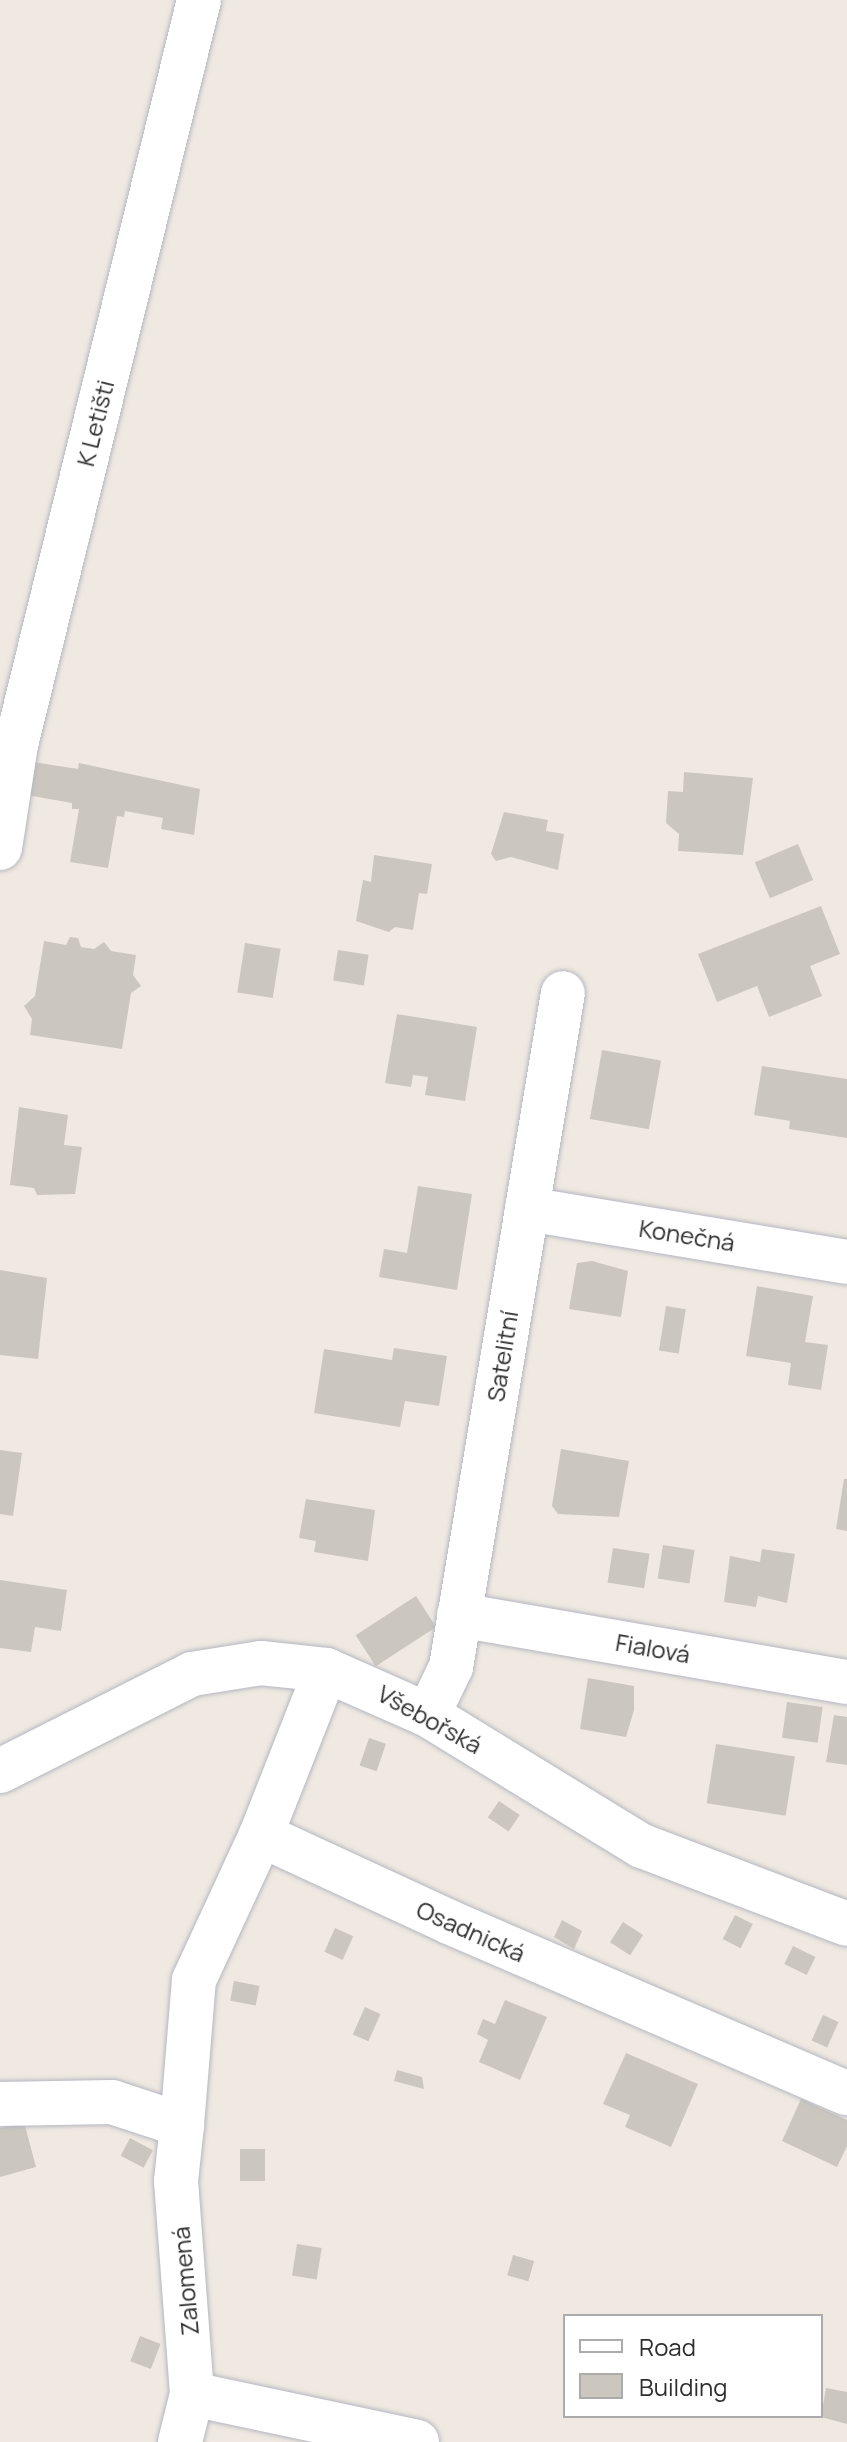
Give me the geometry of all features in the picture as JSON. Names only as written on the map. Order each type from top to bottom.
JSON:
[{"type":"street","name":"K Letišti","points":[[0,848],[16,745],[199,0]]},
{"type":"street","name":"Satelitní","points":[[428,1715],[451,1667],[563,993]]},
{"type":"street","name":"Konečná","points":[[527,1209],[847,1262]]},
{"type":"street","name":"Fialová","points":[[459,1615],[847,1682]]},
{"type":"street","name":"Všebořská","points":[[0,1771],[192,1674],[261,1663],[326,1670],[428,1715],[642,1846],[847,1924]]},
{"type":"street","points":[[261,1835],[326,1670]]},
{"type":"street","name":"Osadnická","points":[[261,1835],[449,1922],[847,2093]]},
{"type":"street","name":"Zalomená","points":[[180,2442],[192,2394],[176,2181],[194,1980],[261,1835]]},
{"type":"street","points":[[0,2104],[112,2102],[182,2125]]},
{"type":"street","points":[[192,2394],[417,2442]]},
{"type":"building","points":[[27,761],[78,769],[79,763],[200,789],[194,835],[161,829],[163,818],[125,811],[124,817],[117,816],[108,868],[70,862],[79,809],[72,809],[72,803],[21,794]]},
{"type":"building","points":[[684,772],[753,778],[743,855],[678,851],[679,834],[666,823],[668,791],[683,792]]},
{"type":"building","points":[[504,812],[548,820],[546,831],[564,834],[558,870],[511,857],[496,861],[491,854]]},
{"type":"building","points":[[798,844],[813,880],[770,898],[755,862]]},
{"type":"building","points":[[374,855],[432,864],[427,894],[419,893],[413,930],[395,927],[389,932],[356,921],[363,880],[371,882]]},
{"type":"building","points":[[821,906],[840,954],[810,966],[822,996],[769,1017],[757,986],[717,1002],[698,954]]},
{"type":"building","points":[[70,937],[78,938],[81,947],[94,949],[104,942],[111,951],[136,955],[133,975],[141,986],[131,993],[122,1049],[30,1035],[32,1019],[24,1006],[35,996],[44,941],[66,945]]},
{"type":"building","points":[[245,943],[281,949],[273,998],[237,992]]},
{"type":"building","points":[[338,950],[369,955],[364,985],[333,981]]},
{"type":"building","points":[[397,1014],[477,1027],[465,1101],[425,1095],[428,1077],[413,1075],[411,1087],[385,1083]]},
{"type":"building","points":[[602,1050],[661,1060],[649,1129],[590,1119]]},
{"type":"building","points":[[762,1066],[847,1079],[847,1138],[789,1129],[790,1121],[754,1115]]},
{"type":"building","points":[[19,1107],[68,1115],[64,1145],[82,1147],[75,1194],[37,1195],[34,1188],[10,1185]]},
{"type":"building","points":[[418,1186],[472,1194],[457,1290],[379,1277],[384,1249],[407,1253]]},
{"type":"building","points":[[592,1261],[628,1271],[621,1317],[569,1309],[577,1263]]},
{"type":"building","points":[[0,1270],[47,1278],[38,1359],[0,1355]]},
{"type":"building","points":[[757,1286],[813,1296],[805,1342],[828,1345],[821,1390],[788,1385],[791,1363],[746,1356]]},
{"type":"building","points":[[666,1306],[686,1309],[679,1354],[659,1350]]},
{"type":"building","points":[[394,1348],[447,1356],[439,1406],[405,1401],[400,1427],[314,1413],[324,1349],[392,1360]]},
{"type":"building","points":[[561,1449],[629,1461],[619,1517],[558,1514],[552,1506]]},
{"type":"building","points":[[0,1450],[22,1453],[13,1516],[0,1514]]},
{"type":"building","points":[[844,1479],[847,1479],[847,1531],[836,1529]]},
{"type":"building","points":[[306,1499],[375,1510],[368,1561],[314,1552],[316,1541],[299,1538]]},
{"type":"building","points":[[663,1545],[695,1550],[689,1584],[658,1579]]},
{"type":"building","points":[[613,1548],[650,1554],[644,1588],[608,1583]]},
{"type":"building","points":[[762,1549],[795,1554],[787,1603],[758,1596],[756,1607],[724,1602],[730,1556],[760,1562]]},
{"type":"building","points":[[0,1580],[67,1590],[61,1631],[35,1627],[31,1652],[0,1648]]},
{"type":"building","points":[[416,1596],[436,1627],[376,1666],[356,1635]]},
{"type":"building","points":[[588,1678],[634,1686],[634,1710],[626,1737],[580,1729]]},
{"type":"building","points":[[787,1702],[823,1707],[818,1743],[782,1738]]},
{"type":"building","points":[[834,1715],[847,1717],[847,1765],[826,1762]]},
{"type":"building","points":[[369,1738],[386,1744],[377,1771],[360,1765]]},
{"type":"building","points":[[716,1744],[795,1757],[786,1816],[707,1803]]},
{"type":"building","points":[[499,1801],[520,1815],[509,1832],[488,1818]]},
{"type":"building","points":[[735,1915],[753,1924],[741,1948],[723,1939]]},
{"type":"building","points":[[562,1920],[582,1931],[574,1949],[554,1937]]},
{"type":"building","points":[[623,1922],[643,1935],[630,1955],[610,1942]]},
{"type":"building","points":[[335,1928],[353,1936],[343,1960],[324,1952]]},
{"type":"building","points":[[793,1946],[815,1957],[807,1975],[784,1964]]},
{"type":"building","points":[[234,1981],[260,1986],[256,2006],[230,2001]]},
{"type":"building","points":[[505,2000],[547,2017],[520,2080],[479,2062],[488,2040],[477,2034],[483,2019],[495,2024]]},
{"type":"building","points":[[365,2007],[381,2014],[368,2041],[353,2034]]},
{"type":"building","points":[[823,2015],[839,2022],[827,2047],[812,2041]]},
{"type":"building","points":[[626,2053],[698,2084],[671,2147],[625,2127],[630,2115],[603,2104]]},
{"type":"building","points":[[397,2070],[422,2077],[424,2089],[394,2081]]},
{"type":"building","points":[[801,2099],[847,2120],[847,2146],[837,2167],[782,2141]]},
{"type":"building","points":[[24,2122],[36,2167],[0,2177],[0,2128]]},
{"type":"building","points":[[130,2138],[153,2150],[144,2168],[121,2156]]},
{"type":"building","points":[[240,2149],[265,2149],[265,2181],[240,2181]]},
{"type":"building","points":[[297,2244],[322,2248],[317,2280],[292,2276]]},
{"type":"building","points":[[513,2255],[534,2261],[528,2281],[507,2275]]},
{"type":"building","points":[[140,2336],[161,2344],[151,2369],[130,2361]]},
{"type":"building","points":[[826,2388],[847,2392],[847,2424],[823,2418]]}]
